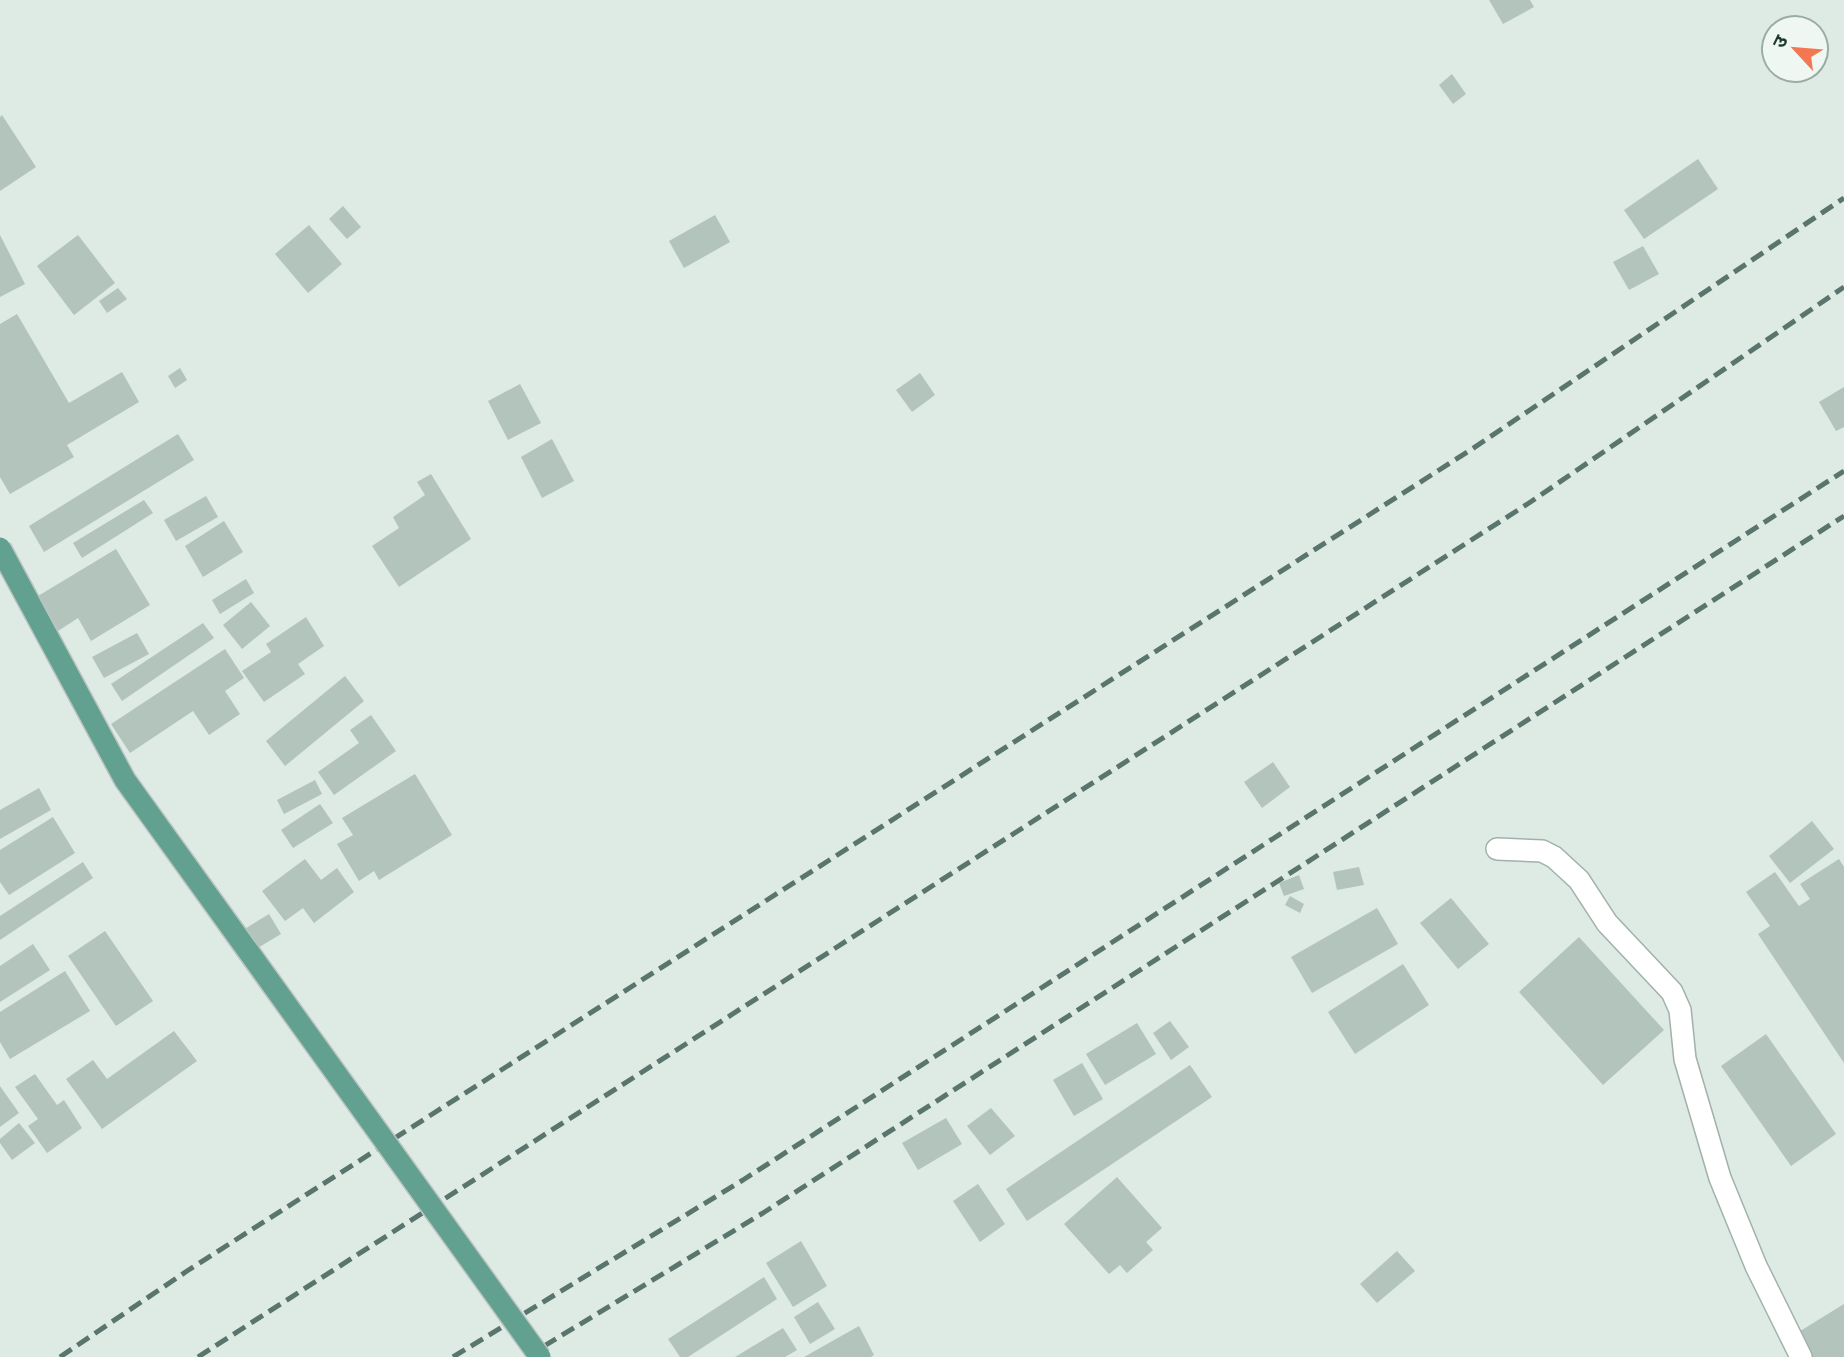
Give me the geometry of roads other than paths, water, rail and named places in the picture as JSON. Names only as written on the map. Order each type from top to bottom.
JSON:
[{"type":"main road","points":[[0,548],[125,780],[540,1357]]},
{"type":"street","points":[[1497,849],[1542,851],[1554,857],[1579,880],[1607,923],[1672,992],[1681,1010],[1685,1059],[1720,1178],[1756,1266],[1801,1357]]},
{"type":"railway","points":[[60,1357],[187,1271],[1472,449],[1844,198]]},
{"type":"railway","points":[[198,1357],[1529,503],[1844,287]]},
{"type":"railway","points":[[453,1357],[743,1180],[1844,471]]},
{"type":"railway","points":[[526,1357],[763,1213],[1844,516]]}]
